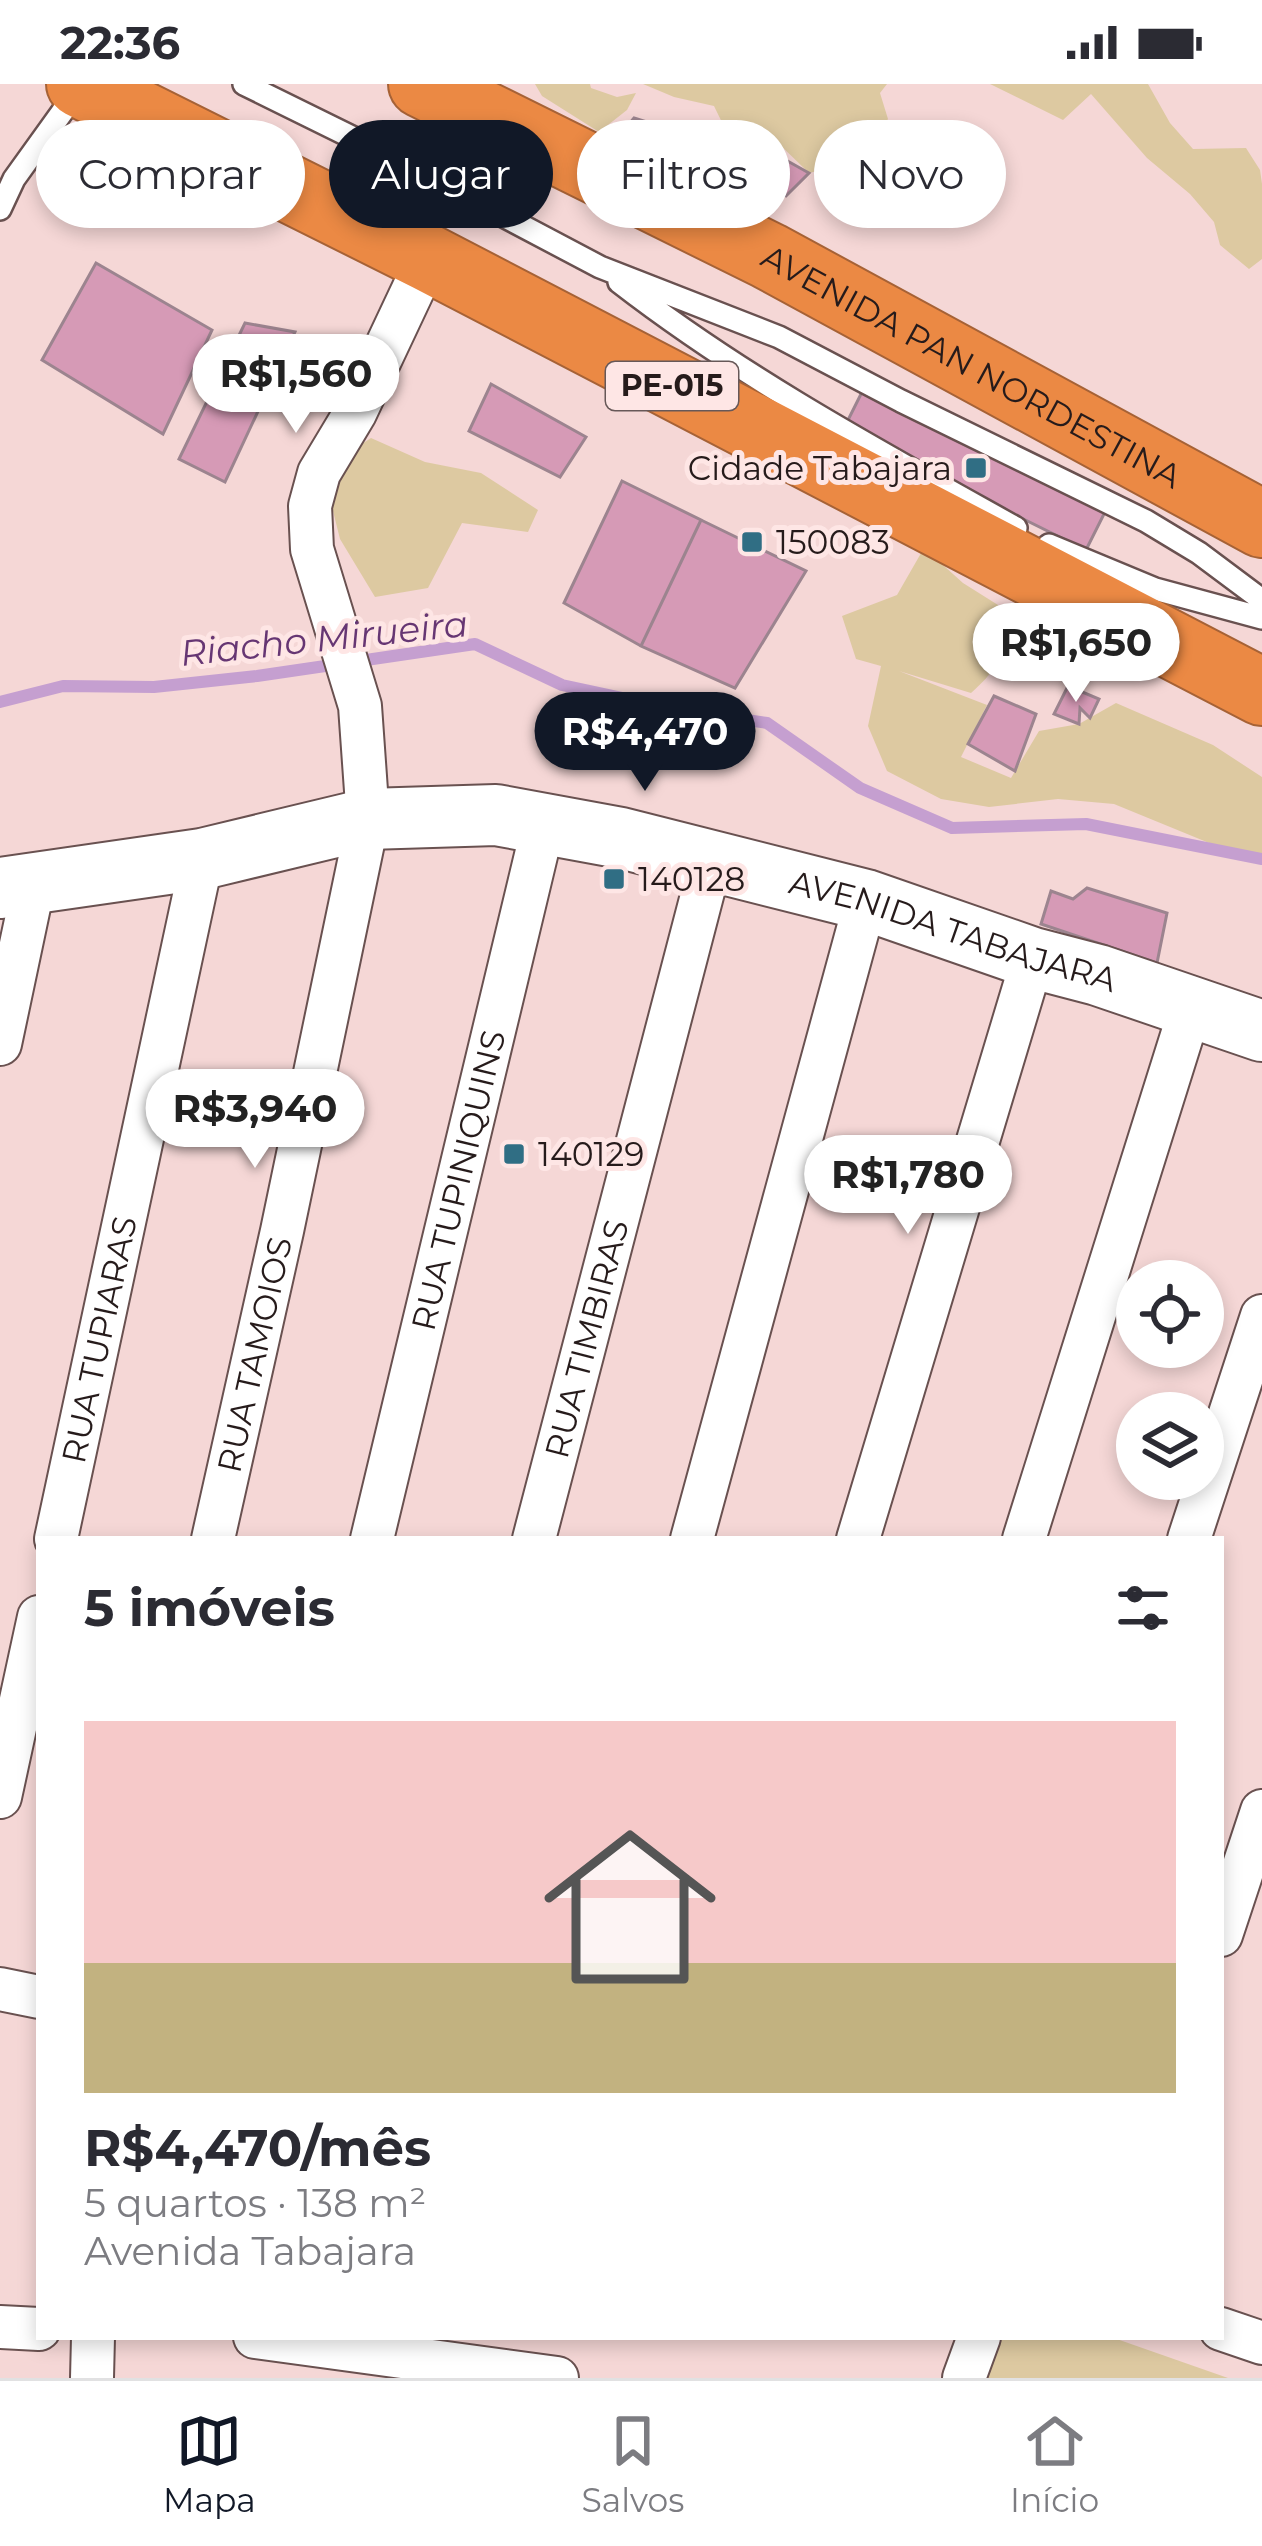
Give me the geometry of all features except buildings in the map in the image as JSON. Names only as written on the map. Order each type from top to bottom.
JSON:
[{"type":"highway","name":"PE-015","points":[[81,84],[428,258],[1262,692]]},
{"type":"highway","name":"AVENIDA PAN NORDESTINA","points":[[422,84],[769,256],[1262,524]]},
{"type":"street","name":"RUA TAMOIOS","points":[[214,1536],[368,819],[360,706],[312,549],[310,506],[319,473],[355,413],[428,258]]},
{"type":"street","name":"AVENIDA TABAJARA","points":[[17,886],[202,860],[368,819],[496,815],[544,822],[866,900],[1262,1031]]},
{"type":"street","name":"RUA TUPINIQUINS","points":[[373,1536],[544,822]]},
{"type":"street","name":"RUA TUPIARAS","points":[[57,1536],[202,860]]},
{"type":"street","name":"RUA TIMBIRAS","points":[[535,1536],[711,861]]},
{"type":"street","points":[[0,1044],[17,886]]},
{"type":"street","points":[[693,1536],[866,900]]},
{"type":"street","points":[[859,1536],[1033,958]]},
{"type":"street","points":[[1025,1536],[1191,1007]]},
{"type":"street","points":[[1190,1536],[1262,1316]]},
{"type":"street","points":[[0,1797],[36,1631]]},
{"type":"street","points":[[1224,1926],[1262,1810]]},
{"type":"street","points":[[0,1989],[36,1996]]},
{"type":"street","points":[[0,2327],[36,2329]]},
{"type":"street","points":[[92,2378],[93,2340]]},
{"type":"street","points":[[262,2340],[311,2361],[557,2378]]},
{"type":"street","points":[[964,2378],[978,2340]]},
{"type":"lane","points":[[0,209],[14,179],[81,84]]},
{"type":"lane","points":[[244,84],[600,267],[779,337],[1146,521],[1262,600]]},
{"type":"lane","points":[[600,267],[680,329],[826,422],[1042,542],[1155,590],[1262,618]]},
{"type":"shaded area","points":[[535,84],[590,84],[617,97],[636,93],[627,110],[614,120],[580,120],[542,96]]},
{"type":"shaded area","points":[[643,84],[887,84],[880,93],[888,119],[814,120],[814,172],[809,173],[790,155],[790,120],[721,120],[714,106]]},
{"type":"shaded area","points":[[990,84],[1148,84],[1170,123],[1193,149],[1246,148],[1260,170],[1262,259],[1249,269],[1220,245],[1214,222],[1190,194],[1147,158],[1091,94],[1063,120]]},
{"type":"shaded area","points":[[371,438],[425,462],[481,473],[538,510],[528,532],[462,523],[428,588],[375,597],[340,539],[331,503],[348,453]]},
{"type":"shaded area","points":[[924,548],[963,583],[998,605],[1000,654],[991,673],[971,693],[899,671],[987,705],[961,757],[1011,778],[1039,731],[1079,724],[1116,703],[1213,745],[1262,777],[1262,853],[1236,854],[1114,804],[1058,799],[989,807],[941,799],[887,771],[868,726],[881,666],[856,659],[842,616],[897,595]]},
{"type":"shaded area","points":[[1001,2340],[1120,2340],[1228,2378],[981,2378]]},
{"type":"waterway","name":"Riacho Mirueira","points":[[0,702],[63,686],[154,687],[475,644],[562,685],[767,723],[860,788],[952,828],[1086,824],[1262,859]]},
{"type":"place","name":"Cidade Tabajara","points":[[976,468]]},
{"type":"place","name":"150083","points":[[752,542]]},
{"type":"place","name":"140128","points":[[614,879]]},
{"type":"place","name":"140129","points":[[514,1154]]}]
